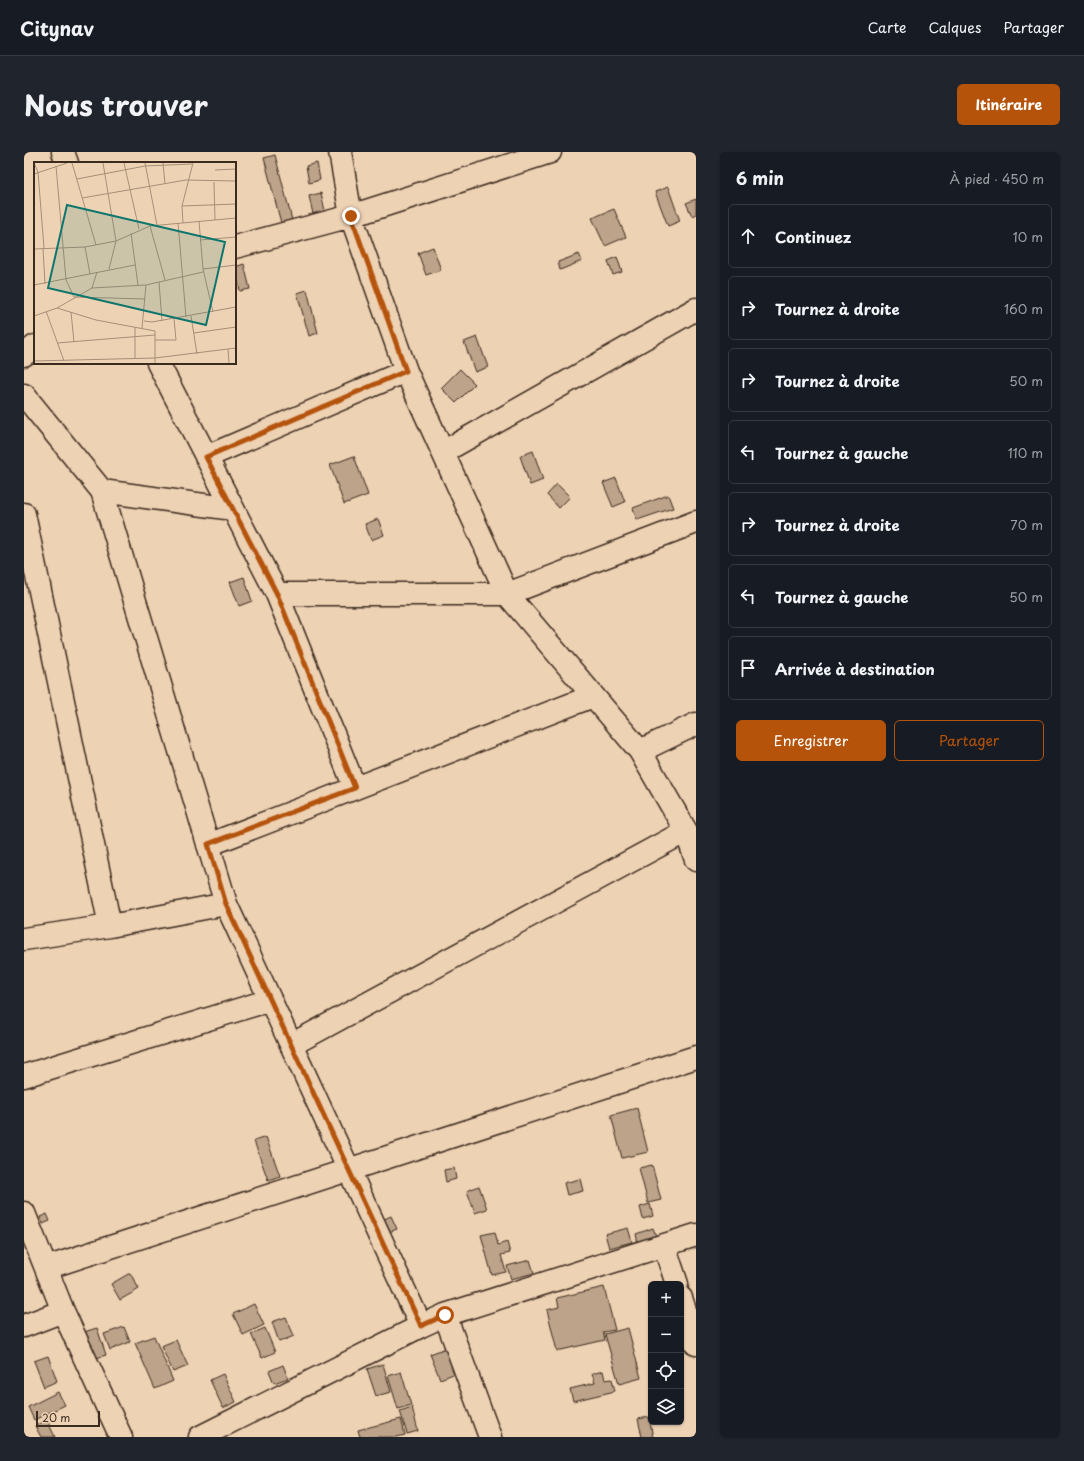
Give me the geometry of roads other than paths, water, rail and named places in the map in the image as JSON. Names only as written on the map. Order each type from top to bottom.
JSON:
[{"type":"street","points":[[63,152],[67,162]]},
{"type":"street","points":[[340,152],[351,216],[406,371],[507,594],[640,752],[686,830],[696,860]]},
{"type":"street","points":[[236,247],[351,216],[550,152]]},
{"type":"street","points":[[443,452],[696,309]]},
{"type":"street","points":[[24,355],[34,347]]},
{"type":"street","points":[[159,364],[277,594],[355,788]]},
{"type":"street","points":[[206,457],[406,371]]},
{"type":"street","points":[[24,395],[102,491],[226,904],[421,1326]]},
{"type":"street","points":[[102,491],[233,509]]},
{"type":"street","points":[[24,514],[110,926]]},
{"type":"street","points":[[277,594],[507,594],[696,522]]},
{"type":"street","points":[[208,844],[593,696]]},
{"type":"street","points":[[640,752],[696,724]]},
{"type":"street","points":[[291,1045],[686,830]]},
{"type":"street","points":[[24,939],[110,926],[226,904]]},
{"type":"street","points":[[24,1076],[270,1000]]},
{"type":"street","points":[[46,1268],[696,1058]]},
{"type":"street","points":[[24,1213],[63,1311],[121,1437]]},
{"type":"street","points":[[200,1437],[445,1315],[696,1235]]},
{"type":"street","points":[[664,1245],[675,1281]]},
{"type":"street","points":[[684,1307],[696,1344]]},
{"type":"street","points":[[24,1326],[63,1311]]},
{"type":"street","points":[[445,1315],[490,1437]]}]
